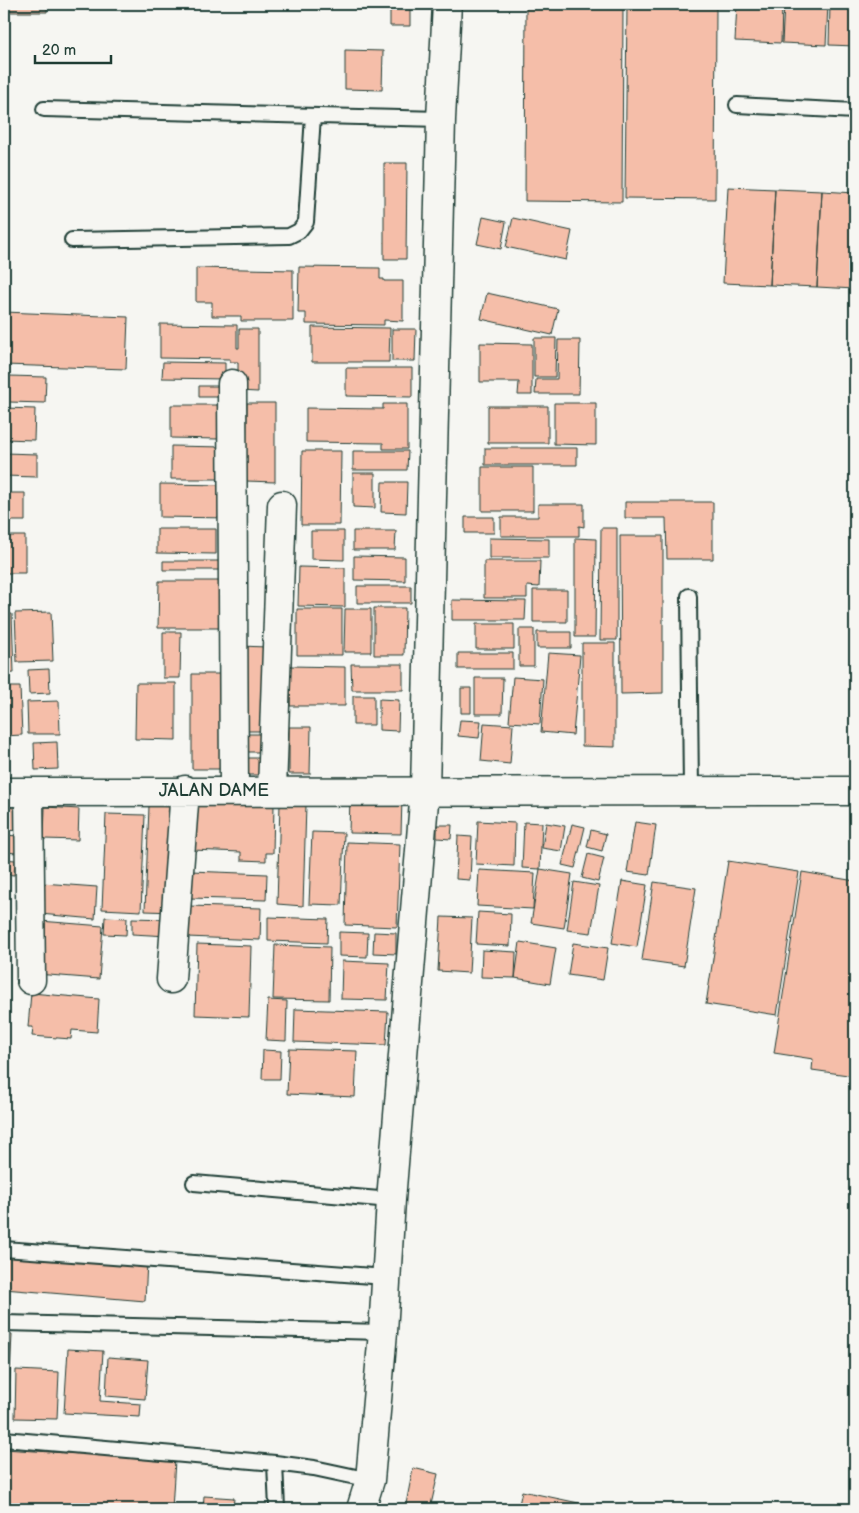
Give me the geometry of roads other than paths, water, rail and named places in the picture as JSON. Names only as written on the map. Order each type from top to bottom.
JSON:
[{"type":"street","points":[[361,1509],[370,1480],[383,1332],[390,1200],[424,790],[440,119],[446,4]]},
{"type":"street","points":[[232,384],[234,790]]},
{"type":"street","points":[[272,790],[282,505]]},
{"type":"street","points":[[172,979],[185,790]]},
{"type":"street","name":"JALAN DAME","points":[[17,792],[185,790],[855,790]]},
{"type":"street","points":[[17,792],[31,980]]},
{"type":"lane","points":[[737,105],[855,111]]},
{"type":"lane","points":[[44,109],[440,119]]},
{"type":"lane","points":[[72,240],[289,236],[299,230],[306,222],[313,116]]},
{"type":"lane","points":[[689,596],[691,791]]},
{"type":"lane","points":[[194,1184],[390,1200]]},
{"type":"lane","points":[[4,1249],[386,1277]]},
{"type":"lane","points":[[4,1324],[383,1332]]},
{"type":"lane","points":[[4,1439],[275,1463],[314,1468],[370,1480]]},
{"type":"lane","points":[[275,1463],[277,1509]]}]
